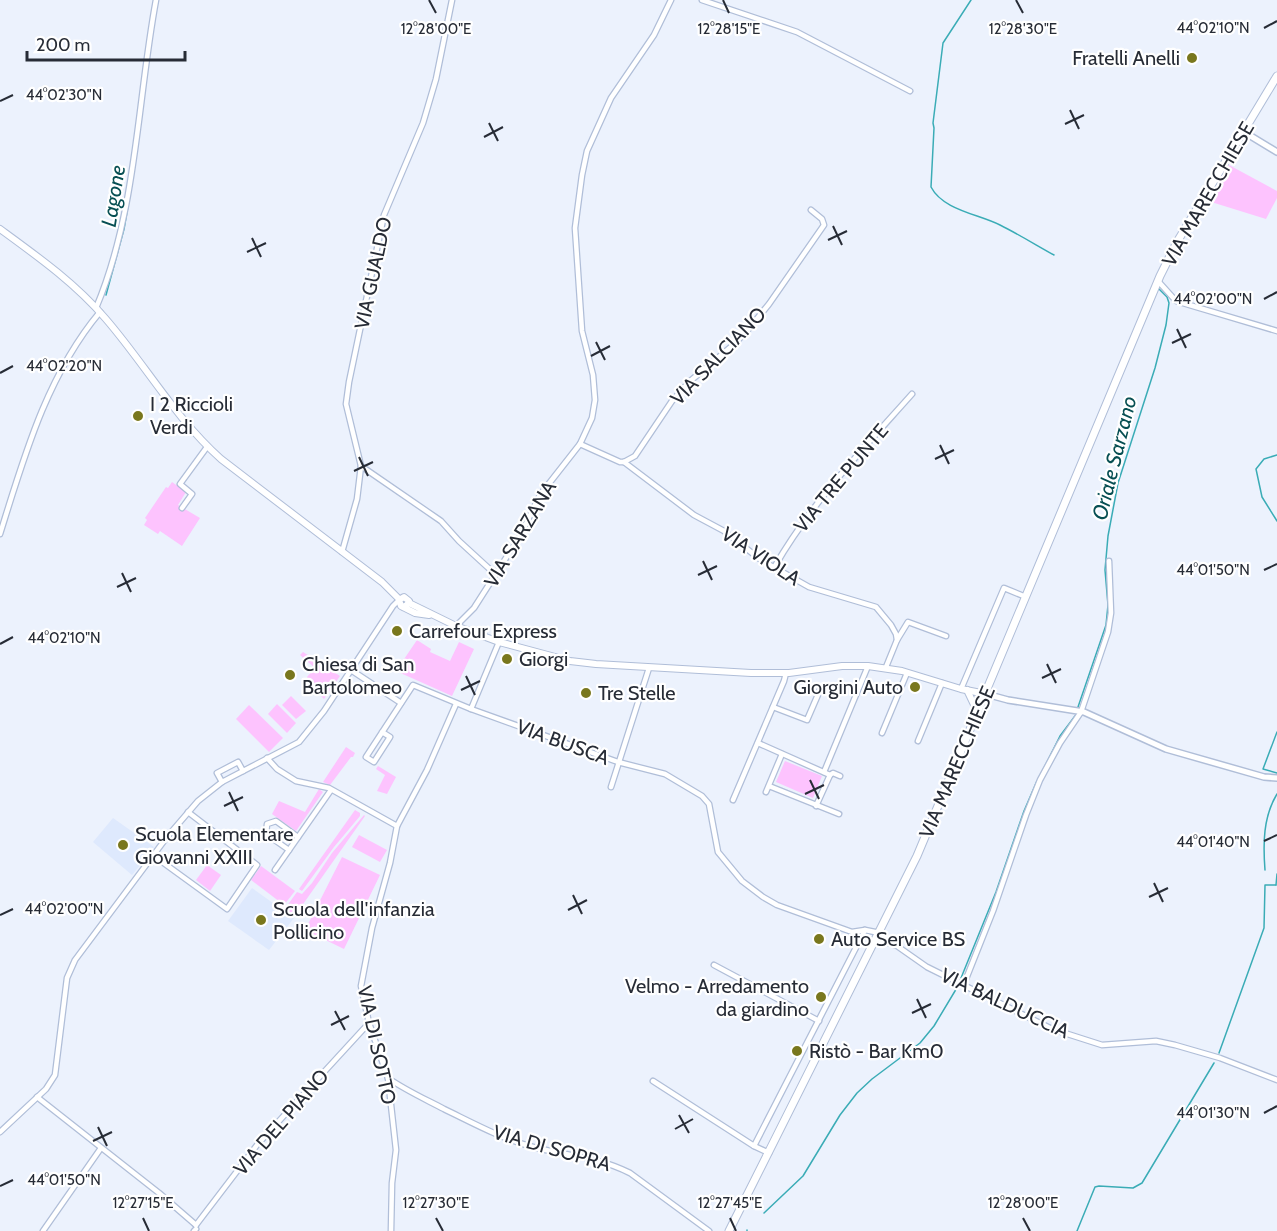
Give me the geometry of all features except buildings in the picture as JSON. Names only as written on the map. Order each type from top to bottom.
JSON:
[{"type":"main road","name":"VIA MARECCHIESE","points":[[729,1231],[917,856],[1158,281],[1177,242],[1277,76]]},
{"type":"main road","points":[[0,229],[60,274],[98,310],[182,419],[207,447],[381,582],[415,613],[435,615],[456,626],[499,642],[570,661],[751,673],[786,673],[842,666],[868,666],[886,668],[986,694]]},
{"type":"main road","points":[[964,690],[978,713]]},
{"type":"street","points":[[0,534],[34,427],[71,353],[98,310],[124,216],[156,0]]},
{"type":"street","name":"VIA GUALDO","points":[[342,552],[357,499],[361,466],[346,404],[349,382],[384,215],[423,123],[436,79],[452,0]]},
{"type":"street","name":"VIA SARZANA","points":[[456,626],[474,608],[520,536],[540,495],[580,444],[592,418],[595,400],[593,375],[582,332],[575,228],[582,175],[587,151],[611,98],[654,34],[671,0]]},
{"type":"street","points":[[702,0],[796,32],[910,91]]},
{"type":"street","points":[[1244,132],[1277,152]]},
{"type":"street","name":"VIA SALCIANO","points":[[624,462],[635,456],[672,401],[689,382],[732,346],[769,304],[824,225],[822,219],[810,210]]},
{"type":"street","name":"VIA MARECCHIESE","points":[[1158,281],[1176,301],[1277,331]]},
{"type":"street","name":"VIA TRE PUNTE","points":[[775,566],[803,520],[845,468],[912,394]]},
{"type":"street","points":[[580,444],[624,462]]},
{"type":"street","points":[[182,508],[192,494],[180,484],[207,447]]},
{"type":"street","name":"VIA VIOLA","points":[[624,462],[694,514],[724,531],[762,560],[809,587],[876,607],[891,625],[897,640]]},
{"type":"street","points":[[361,466],[441,521],[459,542],[495,574]]},
{"type":"street","points":[[964,984],[1040,780],[1060,743],[1081,712],[1108,632],[1111,613],[1109,561]]},
{"type":"street","points":[[964,690],[1004,588],[1026,597]]},
{"type":"street","points":[[0,1132],[37,1097],[55,1076],[64,995],[72,966],[154,856],[204,795],[222,782],[299,742],[305,736],[387,615],[402,602]]},
{"type":"street","points":[[886,668],[897,640],[908,622],[946,636]]},
{"type":"street","points":[[471,709],[499,642]]},
{"type":"street","points":[[816,806],[868,666]]},
{"type":"street","points":[[611,787],[649,668]]},
{"type":"street","points":[[351,670],[401,703],[382,732],[366,757],[374,762],[390,737],[382,732]]},
{"type":"street","points":[[733,800],[786,673]]},
{"type":"street","points":[[882,733],[907,673]]},
{"type":"street","points":[[918,741],[942,683]]},
{"type":"street","name":"VIA BUSCA","points":[[401,703],[413,685],[456,704],[618,762],[665,774],[702,796],[711,811],[718,852],[742,881],[763,897],[777,905],[852,932],[865,930],[878,936]]},
{"type":"street","points":[[773,706],[807,720],[820,690]]},
{"type":"street","points":[[986,694],[1081,712],[1166,749],[1264,777],[1277,778]]},
{"type":"street","points":[[267,758],[277,769],[296,781],[331,790],[396,826],[427,770],[456,704]]},
{"type":"street","points":[[758,743],[827,774],[833,773],[840,776]]},
{"type":"street","points":[[766,792],[782,754]]},
{"type":"street","points":[[222,782],[218,772],[238,762],[243,771]]},
{"type":"street","points":[[769,786],[839,814]]},
{"type":"street","points":[[275,870],[331,790]]},
{"type":"street","points":[[154,856],[227,909],[257,865],[188,812]]},
{"type":"street","points":[[289,850],[266,834],[267,824],[276,821],[298,837]]},
{"type":"street","name":"VIA DI SOTTO","points":[[391,1231],[392,1184],[396,1150],[388,1078],[369,1023],[361,986],[390,863],[396,826]]},
{"type":"street","points":[[754,1146],[865,930]]},
{"type":"street","name":"VIA BALDUCCIA","points":[[878,936],[927,967],[1052,1029],[1108,1045],[1156,1041],[1175,1045],[1220,1058],[1277,1080]]},
{"type":"street","points":[[714,965],[819,1021]]},
{"type":"street","name":"VIA DEL PIANO","points":[[196,1229],[257,1145],[369,1023]]},
{"type":"street","name":"VIA DI SOPRA","points":[[388,1078],[475,1124],[515,1142],[535,1148],[583,1156],[616,1166],[630,1173],[709,1231]]},
{"type":"street","points":[[653,1081],[754,1146],[769,1153]]},
{"type":"street","points":[[37,1097],[102,1148],[196,1229]]},
{"type":"street","points":[[43,1231],[102,1148]]},
{"type":"shaded area","points":[[1229,165],[1277,191],[1277,198],[1266,219],[1208,201]]},
{"type":"shaded area","points":[[172,482],[186,492],[178,505],[200,518],[182,546],[160,531],[158,534],[144,525],[147,520],[145,518],[166,487],[168,488]]},
{"type":"shaded area","points":[[417,640],[431,649],[430,652],[450,661],[459,642],[474,649],[452,696],[396,671]]},
{"type":"shaded area","points":[[303,652],[340,676],[324,699],[309,684],[307,677],[315,668],[300,655]]},
{"type":"shaded area","points":[[291,696],[306,711],[296,719],[282,705]]},
{"type":"shaded area","points":[[277,704],[296,723],[287,733],[268,714]]},
{"type":"shaded area","points":[[249,705],[283,738],[269,752],[236,719]]},
{"type":"shaded area","points":[[346,747],[355,753],[353,757],[330,785],[323,782]]},
{"type":"shaded area","points":[[785,761],[822,776],[813,798],[776,782]]},
{"type":"shaded area","points":[[378,766],[396,777],[387,794],[377,791],[385,775],[376,769]]},
{"type":"shaded area","points":[[319,789],[323,792],[296,831],[272,814],[279,801],[305,812]]},
{"type":"shaded area","points":[[355,810],[360,813],[360,816],[302,891],[299,889]]},
{"type":"shaded area","points":[[364,815],[294,917],[284,910],[297,892],[302,894],[312,883],[332,853]]},
{"type":"shaded area","name":"Scuola Elementare Giovanni XXIII","points":[[113,818],[154,847],[147,856],[143,856],[140,860],[141,864],[132,875],[93,842]]},
{"type":"shaded area","points":[[359,835],[387,850],[380,862],[352,847]]},
{"type":"shaded area","points":[[342,857],[380,875],[344,949],[305,930]]},
{"type":"shaded area","points":[[207,865],[221,875],[210,891],[196,880]]},
{"type":"shaded area","points":[[261,866],[295,891],[284,905],[251,880]]},
{"type":"shaded area","name":"Scuola dell'infanzia Pollicino","points":[[252,888],[294,918],[269,950],[228,921]]},
{"type":"waterway","name":"Oriale Sarzano","points":[[971,0],[943,43],[933,123],[931,187],[937,195],[952,206],[1000,225],[1054,255]]},
{"type":"waterway","name":"Lagone","points":[[106,295],[124,229],[132,183]]},
{"type":"waterway","name":"Oriale Sarzano","points":[[1078,707],[1106,625],[1108,605],[1105,570],[1108,536],[1118,483],[1155,368],[1166,325],[1169,303],[1167,297],[1159,289]]},
{"type":"waterway","points":[[1277,455],[1264,459],[1256,469],[1262,497],[1277,521]]},
{"type":"waterway","name":"Oriale Sarzano","points":[[1040,776],[1060,736],[1075,716]]},
{"type":"waterway","points":[[1277,732],[1263,769],[1277,773]]},
{"type":"waterway","name":"Oriale Sarzano","points":[[961,978],[1037,781]]},
{"type":"waterway","points":[[1265,870],[1265,831],[1269,812],[1277,794]]},
{"type":"waterway","points":[[1276,885],[1277,874]]},
{"type":"waterway","points":[[1219,1053],[1264,928],[1265,885],[1276,885]]},
{"type":"waterway","name":"Oriale Sarzano","points":[[764,1213],[803,1176],[840,1115],[857,1093],[920,1043],[934,1026],[958,986]]},
{"type":"waterway","points":[[1077,1231],[1095,1187],[1133,1188],[1142,1183],[1214,1063]]},
{"type":"place","name":"Fratelli Anelli","points":[[1192,58]]},
{"type":"place","name":"I 2 Riccioli Verdi","points":[[138,416]]},
{"type":"place","name":"Carrefour Express","points":[[397,631]]},
{"type":"place","name":"Giorgi","points":[[507,659]]},
{"type":"place","name":"Chiesa di San Bartolomeo","points":[[290,675]]},
{"type":"place","name":"Giorgini Auto","points":[[915,687]]},
{"type":"place","name":"Tre Stelle","points":[[586,693]]},
{"type":"place","name":"Scuola Elementare Giovanni XXIII","points":[[123,845]]},
{"type":"place","name":"Scuola dell'infanzia Pollicino","points":[[261,920]]},
{"type":"place","name":"Auto Service BS","points":[[819,939]]},
{"type":"place","name":"Velmo - Arredamento da giardino","points":[[821,997]]},
{"type":"place","name":"Ristò - Bar Km0","points":[[797,1051]]}]
